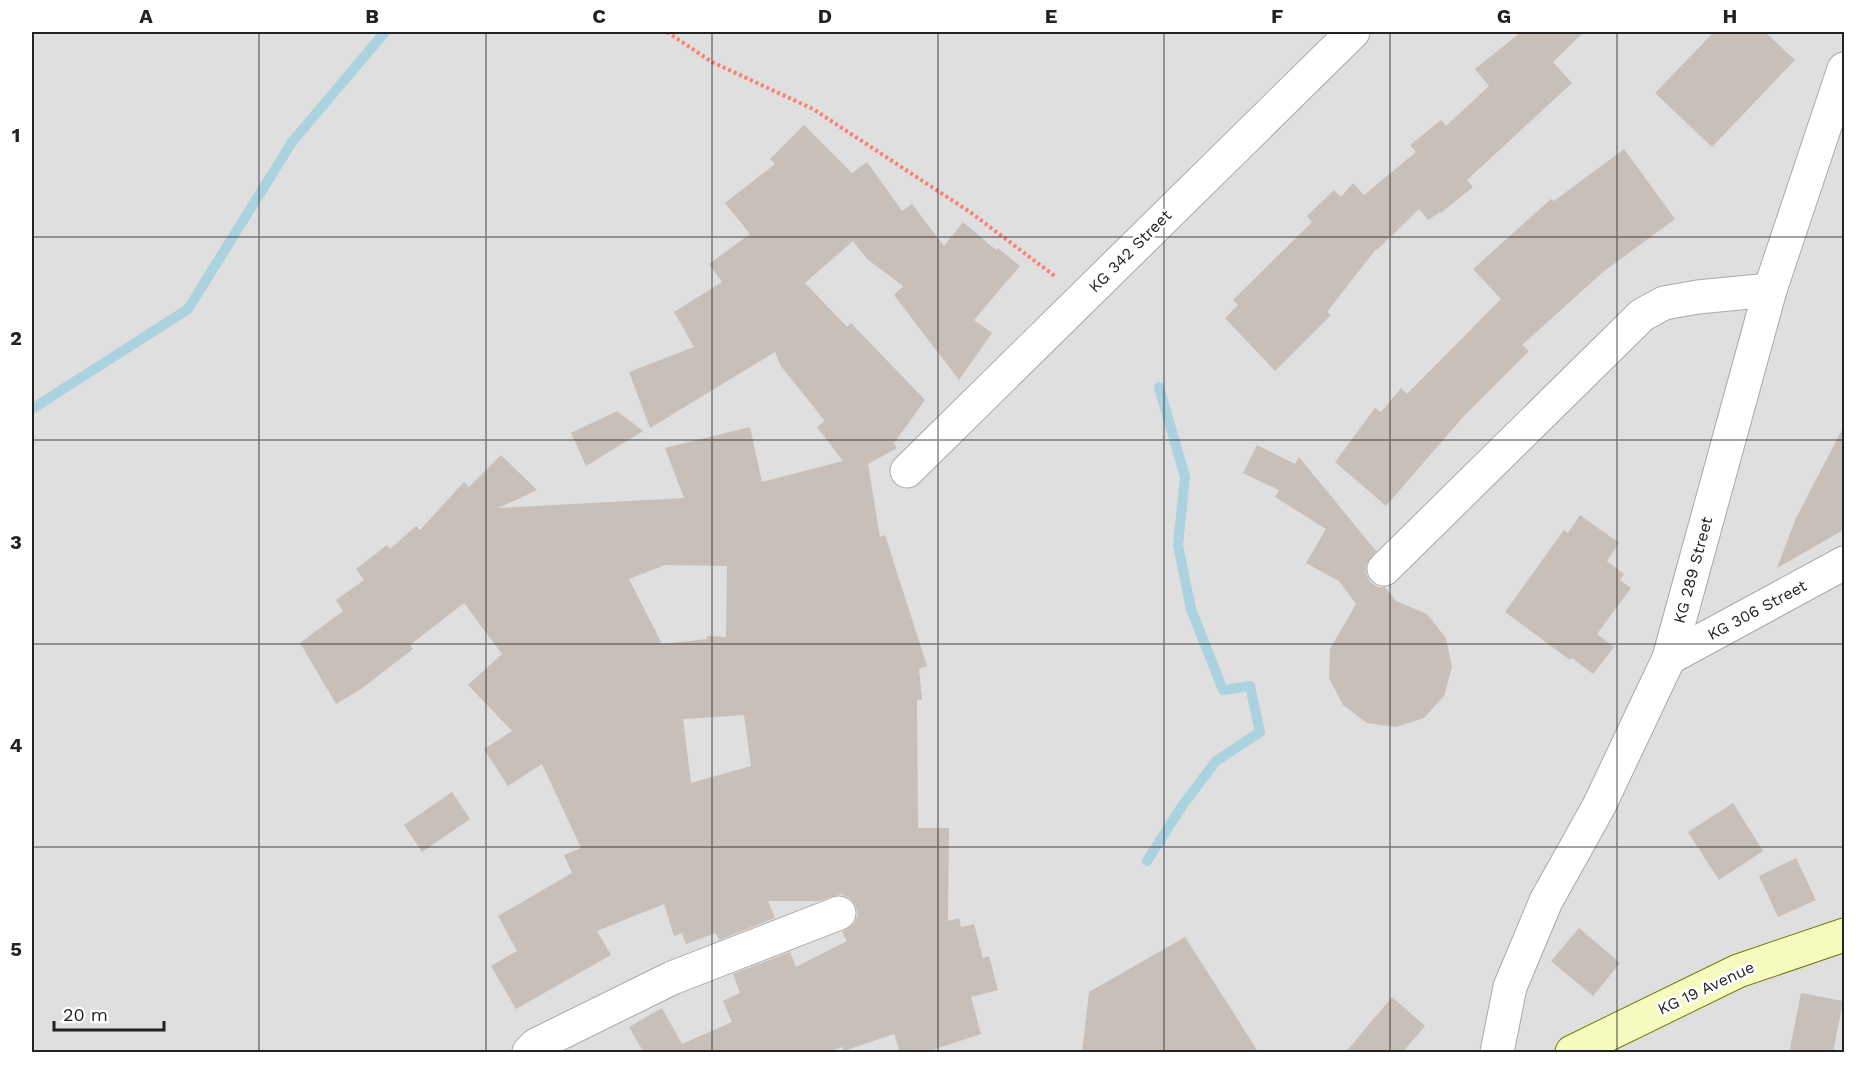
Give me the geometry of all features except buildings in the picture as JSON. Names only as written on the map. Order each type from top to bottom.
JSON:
[{"type":"main road","name":"KG 19 Avenue","points":[[1572,1053],[1738,971],[1845,934]]},
{"type":"street","name":"KG 342 Street","points":[[907,471],[1353,32]]},
{"type":"street","name":"KG 289 Street","points":[[1497,1053],[1510,987],[1545,901],[1599,806],[1669,658],[1770,290],[1831,139],[1845,69]]},
{"type":"street","points":[[1384,569],[1642,315],[1664,303],[1698,297],[1770,290]]},
{"type":"street","name":"KG 306 Street","points":[[1669,658],[1845,563]]},
{"type":"street","points":[[529,1053],[536,1045],[672,978],[839,913]]},
{"type":"path","points":[[666,32],[712,62],[813,109],[970,212],[1083,297]]},
{"type":"shaded area","points":[[32,32],[1844,32],[1844,1052],[32,1052]]},
{"type":"waterway","points":[[32,409],[188,309],[292,142],[385,32]]},
{"type":"waterway","points":[[1147,861],[1182,806],[1216,761],[1260,732],[1250,686],[1223,690],[1191,609],[1178,545],[1185,477],[1159,387]]}]
